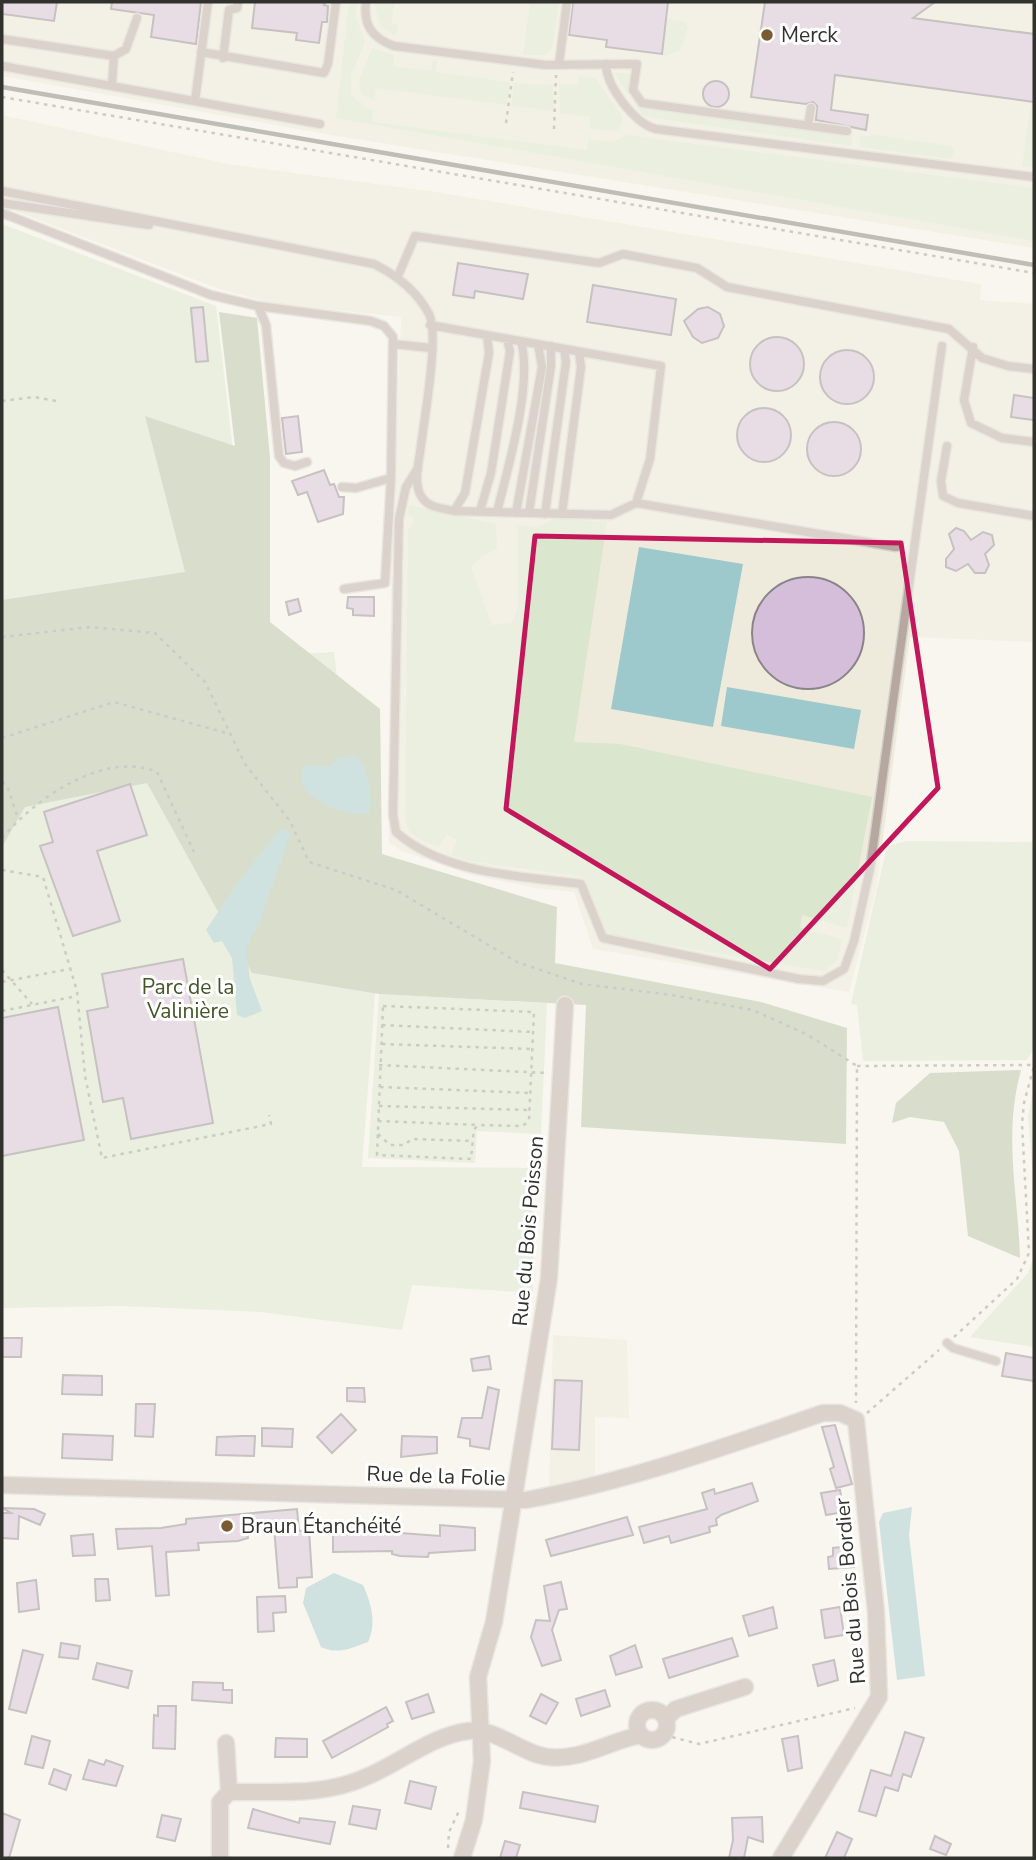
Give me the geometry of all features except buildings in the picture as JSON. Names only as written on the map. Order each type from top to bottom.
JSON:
[{"type":"street","name":"Rue du Bois Poisson","points":[[462,1858],[477,1800],[482,1761],[478,1676],[494,1622],[549,1279],[565,1005]]},
{"type":"street","name":"Rue de la Folie","points":[[2,1485],[526,1500],[590,1488],[713,1452],[823,1413],[840,1413],[856,1420]]},
{"type":"street","name":"Rue du Bois Bordier","points":[[781,1858],[875,1706],[880,1681],[856,1420]]},
{"type":"street","points":[[666,1718],[676,1709],[746,1687]]},
{"type":"street","points":[[658,1711],[666,1718],[668,1727],[664,1735],[650,1740],[641,1735],[637,1726],[643,1712],[658,1711]]},
{"type":"street","points":[[220,1858],[220,1801],[229,1792],[324,1792],[365,1778],[437,1740],[466,1731],[480,1730],[545,1757],[569,1758],[641,1735]]},
{"type":"street","points":[[226,1743],[229,1792]]},
{"type":"lane","points":[[195,101],[208,2]]},
{"type":"lane","points":[[223,58],[229,10],[237,8],[238,2]]},
{"type":"lane","points":[[201,52],[223,58],[324,73],[328,64],[336,2]]},
{"type":"lane","points":[[366,2],[367,26],[377,37],[394,46],[558,68],[637,64],[633,90],[642,103],[848,131]]},
{"type":"lane","points":[[558,68],[567,2]]},
{"type":"lane","points":[[2,39],[114,57],[125,49],[137,18]]},
{"type":"lane","points":[[112,85],[114,57]]},
{"type":"lane","points":[[606,64],[606,74],[634,118],[656,130],[1034,177]]},
{"type":"lane","points":[[2,66],[320,124]]},
{"type":"lane","points":[[808,125],[811,108]]},
{"type":"lane","points":[[2,191],[374,264],[398,276],[430,316],[431,348],[418,468],[419,494],[430,505],[454,511],[611,515],[636,503],[896,547]]},
{"type":"lane","points":[[2,203],[248,239]]},
{"type":"lane","points":[[2,213],[211,295],[258,306],[372,321],[384,326],[393,337],[391,478],[385,583],[344,589]]},
{"type":"lane","points":[[398,276],[415,236],[599,263],[623,254],[696,268],[727,287],[949,329],[973,347],[982,358],[1007,366],[1034,369]]},
{"type":"lane","points":[[258,306],[266,324],[279,456],[284,463],[295,466],[307,462]]},
{"type":"lane","points":[[430,325],[661,366],[650,459],[636,503]]},
{"type":"lane","points":[[454,511],[465,493],[489,353],[487,335]]},
{"type":"lane","points":[[480,512],[495,446],[510,351],[507,339]]},
{"type":"lane","points":[[497,512],[510,457],[527,360],[521,341]]},
{"type":"lane","points":[[393,344],[431,348]]},
{"type":"lane","points":[[516,513],[542,367],[538,344]]},
{"type":"lane","points":[[529,513],[551,366],[551,346]]},
{"type":"lane","points":[[418,468],[405,487],[399,519],[393,816],[396,832],[423,850],[471,867],[581,884],[603,938],[799,979],[823,981],[844,969],[855,941],[870,869],[942,346]]},
{"type":"lane","points":[[973,347],[964,400],[971,423],[1002,438],[1034,442]]},
{"type":"lane","points":[[545,513],[566,362],[564,349]]},
{"type":"lane","points":[[562,514],[581,367],[579,352]]},
{"type":"lane","points":[[947,446],[942,481],[943,496],[958,503],[1034,516]]},
{"type":"lane","points":[[342,487],[356,488],[391,478]]},
{"type":"lane","points":[[947,1343],[953,1348],[996,1361]]},
{"type":"path","points":[[554,129],[558,68]]},
{"type":"path","points":[[506,123],[514,69]]},
{"type":"path","points":[[2,97],[1034,273]]},
{"type":"path","points":[[2,401],[34,397],[57,401]]},
{"type":"path","points":[[2,637],[90,627],[155,633],[205,682],[245,764],[290,821],[309,862],[396,890],[517,962],[582,984],[672,995],[753,1010],[808,1035],[857,1066],[1034,1066],[1024,1103],[1022,1124],[1029,1253],[1017,1279],[997,1301],[870,1411],[856,1420]]},
{"type":"path","points":[[2,738],[114,702],[231,734]]},
{"type":"path","points":[[2,838],[18,819],[28,815],[52,790],[100,771],[140,765],[157,772],[194,852]]},
{"type":"path","points":[[2,782],[7,785],[18,819]]},
{"type":"path","points":[[2,870],[43,877],[77,996],[85,1076],[102,1158],[271,1124],[269,1115]]},
{"type":"path","points":[[2,982],[69,969]]},
{"type":"path","points":[[2,970],[33,1005]]},
{"type":"path","points":[[2,1011],[77,996]]},
{"type":"path","points":[[378,1121],[523,1126],[529,1120],[530,1110],[534,1012],[383,1006],[379,1065],[377,1155],[471,1159],[474,1129],[479,1125]]},
{"type":"path","points":[[382,1025],[533,1031]]},
{"type":"path","points":[[380,1044],[532,1049]]},
{"type":"path","points":[[379,1065],[561,1073]]},
{"type":"path","points":[[856,1420],[857,1066]]},
{"type":"path","points":[[379,1086],[531,1093]]},
{"type":"path","points":[[378,1106],[530,1110]]},
{"type":"path","points":[[378,1135],[390,1145],[404,1145],[412,1139],[473,1141]]},
{"type":"path","points":[[664,1735],[699,1744],[863,1706],[875,1706]]},
{"type":"highlighted area","points":[[535,536],[901,543],[938,788],[770,969],[506,809]]},
{"type":"shaded area","points":[[2,2],[1034,2],[1034,248],[331,135],[2,76]]},
{"type":"shaded area","points":[[2,115],[228,164],[436,192],[981,284],[980,300],[1034,304],[1034,642],[910,637],[876,890],[849,992],[593,949],[574,892],[535,888],[471,875],[402,851],[389,843],[391,563],[401,317],[275,304],[219,289],[15,211],[16,200],[2,197]]},
{"type":"shaded area","points":[[553,1335],[627,1340],[629,1418],[595,1417],[595,1477],[549,1489]]},
{"type":"green space","points":[[349,2],[357,2],[356,17],[365,42],[351,76],[351,93],[363,107],[373,110],[372,122],[587,150],[588,139],[612,142],[627,135],[1034,188],[1034,241],[336,118]]},
{"type":"green space","points":[[374,2],[395,2],[391,23],[397,24],[396,37],[380,25]]},
{"type":"green space","points":[[530,2],[559,2],[553,46],[545,55],[523,55]]},
{"type":"green space","points":[[666,18],[684,21],[688,28],[680,51],[662,57]]},
{"type":"green space","points":[[372,48],[394,55],[393,66],[431,71],[433,60],[437,61],[436,72],[510,82],[507,105],[376,88],[374,101],[361,94],[359,81]]},
{"type":"green space","points":[[614,73],[629,73],[631,94],[640,107],[852,135],[852,146],[652,118],[643,115]]},
{"type":"green space","points":[[579,76],[596,79],[623,117],[620,128],[614,131],[590,128],[590,117],[560,113],[559,84],[579,84]]},
{"type":"green space","points":[[514,83],[553,85],[554,111],[511,106]]},
{"type":"green space","points":[[1031,105],[1034,106],[1034,168],[1022,166]]},
{"type":"green space","points":[[876,135],[955,149],[951,159],[860,147],[860,137]]},
{"type":"green space","name":"Parc de la Valinière","points":[[2,224],[216,306],[257,656],[334,652],[375,995],[362,1167],[534,1168],[533,1293],[412,1285],[402,1330],[260,1312],[122,1306],[2,1308]]},
{"type":"green space","points":[[219,312],[257,318],[270,458],[270,622],[380,709],[382,854],[557,907],[555,963],[761,1002],[847,1028],[846,1144],[581,1127],[586,1005],[379,994],[252,973],[147,783],[25,807],[2,847],[2,600],[185,572],[145,416],[235,446]]},
{"type":"green space","points":[[409,505],[496,524],[497,549],[482,556],[471,567],[492,625],[512,623],[518,606],[518,526],[539,527],[555,518],[607,522],[574,742],[620,744],[872,797],[847,928],[802,915],[800,928],[842,939],[837,960],[824,971],[607,935],[582,877],[468,861],[451,855],[457,840],[447,834],[439,847],[412,834],[405,818],[408,529],[414,523],[413,517],[407,514]]},
{"type":"green space","points":[[906,841],[1034,842],[1034,1048],[1027,1060],[863,1061],[857,1005],[851,1004],[887,846]]},
{"type":"green space","points":[[379,994],[547,1003],[541,1134],[477,1131],[475,1163],[368,1158]]},
{"type":"green space","points":[[1021,1070],[1012,1141],[1020,1258],[968,1236],[959,1151],[944,1122],[910,1117],[892,1123],[896,1103],[930,1073]]},
{"type":"green space","points":[[1034,1085],[1034,1188],[1028,1117]]},
{"type":"green space","points":[[1034,1256],[1034,1347],[970,1337],[1028,1273]]},
{"type":"water","points":[[639,547],[743,564],[713,727],[611,709]]},
{"type":"water","points":[[727,687],[861,710],[854,749],[721,726]]},
{"type":"water","points":[[357,756],[368,775],[370,812],[353,813],[331,807],[312,796],[301,782],[305,765],[331,766],[336,759]]},
{"type":"water","points":[[280,829],[291,833],[259,924],[246,948],[250,979],[262,1011],[245,1018],[237,1015],[232,958],[222,941],[214,943],[206,930],[234,888]]},
{"type":"water","points":[[912,1507],[909,1535],[925,1676],[897,1680],[879,1522],[883,1513]]},
{"type":"water","points":[[334,1573],[363,1585],[372,1620],[368,1642],[339,1651],[321,1647],[303,1603],[306,1588]]},
{"type":"railway","points":[[2,87],[1034,265]]},
{"type":"place","name":"Merck","points":[[767,35]]},
{"type":"place","name":"Braun Étanchéité","points":[[227,1526]]}]
